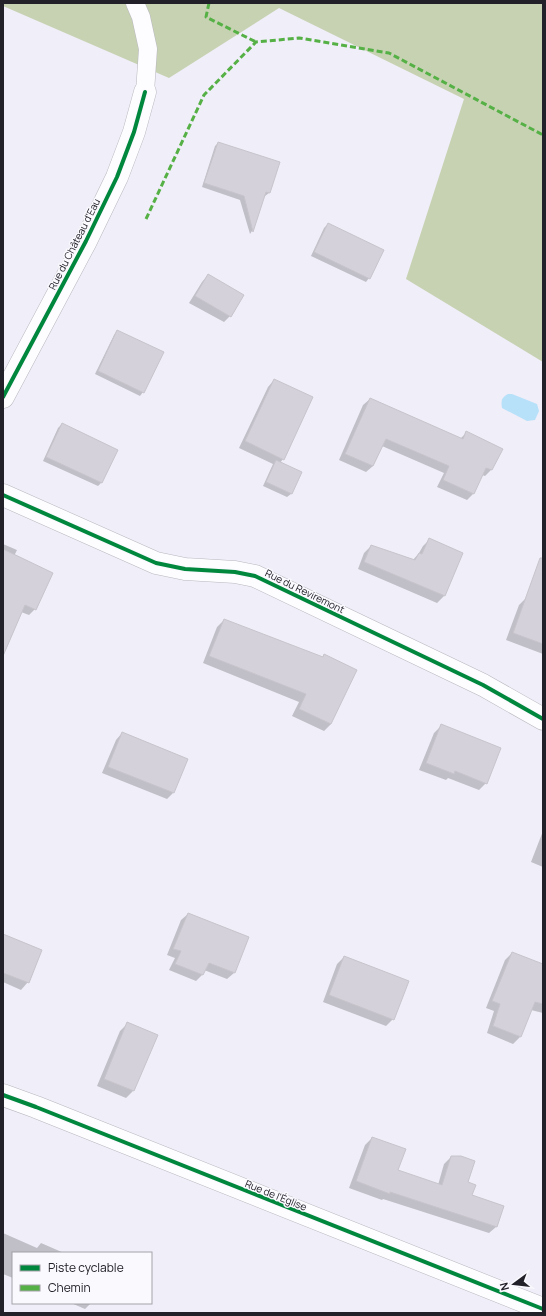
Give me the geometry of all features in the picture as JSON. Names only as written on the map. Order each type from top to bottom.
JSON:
[{"type":"street","name":"Rue du Château d'Eau","points":[[3,397],[86,241],[117,177],[134,132],[145,92]]},
{"type":"street","name":"Rue du Reviremont","points":[[3,495],[156,563],[185,569],[235,572],[255,576],[483,685],[543,719]]},
{"type":"street","name":"Rue de l'Église","points":[[3,1096],[36,1107],[543,1309]]},
{"type":"lane","name":"Rue du Château d'Eau","points":[[135,3],[141,17],[148,49],[145,92]]},
{"type":"green space","points":[[3,3],[543,3],[543,362],[406,279],[464,99],[279,8],[169,78],[3,6]]},
{"type":"water","points":[[508,394],[512,394],[537,404],[539,411],[535,420],[527,421],[502,408],[502,400]]},
{"type":"building","points":[[218,142],[280,162],[270,193],[266,192],[253,232],[244,196],[204,183]]},
{"type":"building","points":[[328,223],[384,250],[370,279],[314,252]]},
{"type":"building","points":[[208,274],[244,295],[231,317],[195,296]]},
{"type":"building","points":[[117,330],[164,352],[144,393],[98,371]]},
{"type":"building","points":[[274,379],[313,397],[284,460],[245,441]]},
{"type":"building","points":[[370,398],[463,439],[466,431],[503,449],[492,470],[486,468],[474,494],[443,480],[449,466],[386,439],[373,466],[345,454]]},
{"type":"building","points":[[62,423],[118,450],[102,483],[46,457]]},
{"type":"building","points":[[276,460],[302,472],[292,494],[266,482]]},
{"type":"building","points":[[429,538],[463,553],[445,596],[364,562],[371,545],[415,560],[419,553],[422,554]]},
{"type":"building","points":[[3,549],[53,573],[36,610],[25,605],[3,656]]},
{"type":"building","points":[[540,558],[543,558],[543,644],[513,633]]},
{"type":"building","points":[[224,619],[323,657],[324,654],[357,670],[331,724],[299,709],[306,694],[209,656]]},
{"type":"building","points":[[441,724],[501,748],[487,784],[455,771],[454,774],[426,763]]},
{"type":"building","points":[[122,732],[188,759],[174,793],[108,767]]},
{"type":"building","points":[[188,913],[249,937],[235,973],[209,963],[203,975],[175,964],[181,951],[173,949]]},
{"type":"building","points":[[3,934],[42,950],[29,983],[3,973]]},
{"type":"building","points":[[512,952],[543,964],[543,1004],[535,1002],[521,1037],[493,1026],[500,1004],[492,1001]]},
{"type":"building","points":[[344,956],[409,981],[394,1020],[329,995]]},
{"type":"building","points":[[127,1022],[158,1035],[134,1091],[104,1079]]},
{"type":"building","points":[[372,1137],[406,1149],[398,1170],[442,1185],[451,1156],[461,1156],[475,1161],[468,1182],[476,1185],[472,1195],[504,1206],[497,1227],[390,1192],[390,1194],[356,1181]]},
{"type":"marked path","points":[[209,3],[206,17],[256,42]]},
{"type":"marked path","points":[[146,219],[204,95],[256,42],[299,38],[389,53],[543,135]]},
{"type":"cycle path","points":[[3,397],[86,241],[117,177],[134,132],[145,92]]},
{"type":"cycle path","points":[[3,495],[156,563],[185,569],[235,572],[255,576],[483,685],[543,719]]},
{"type":"cycle path","points":[[3,1095],[543,1309]]}]
